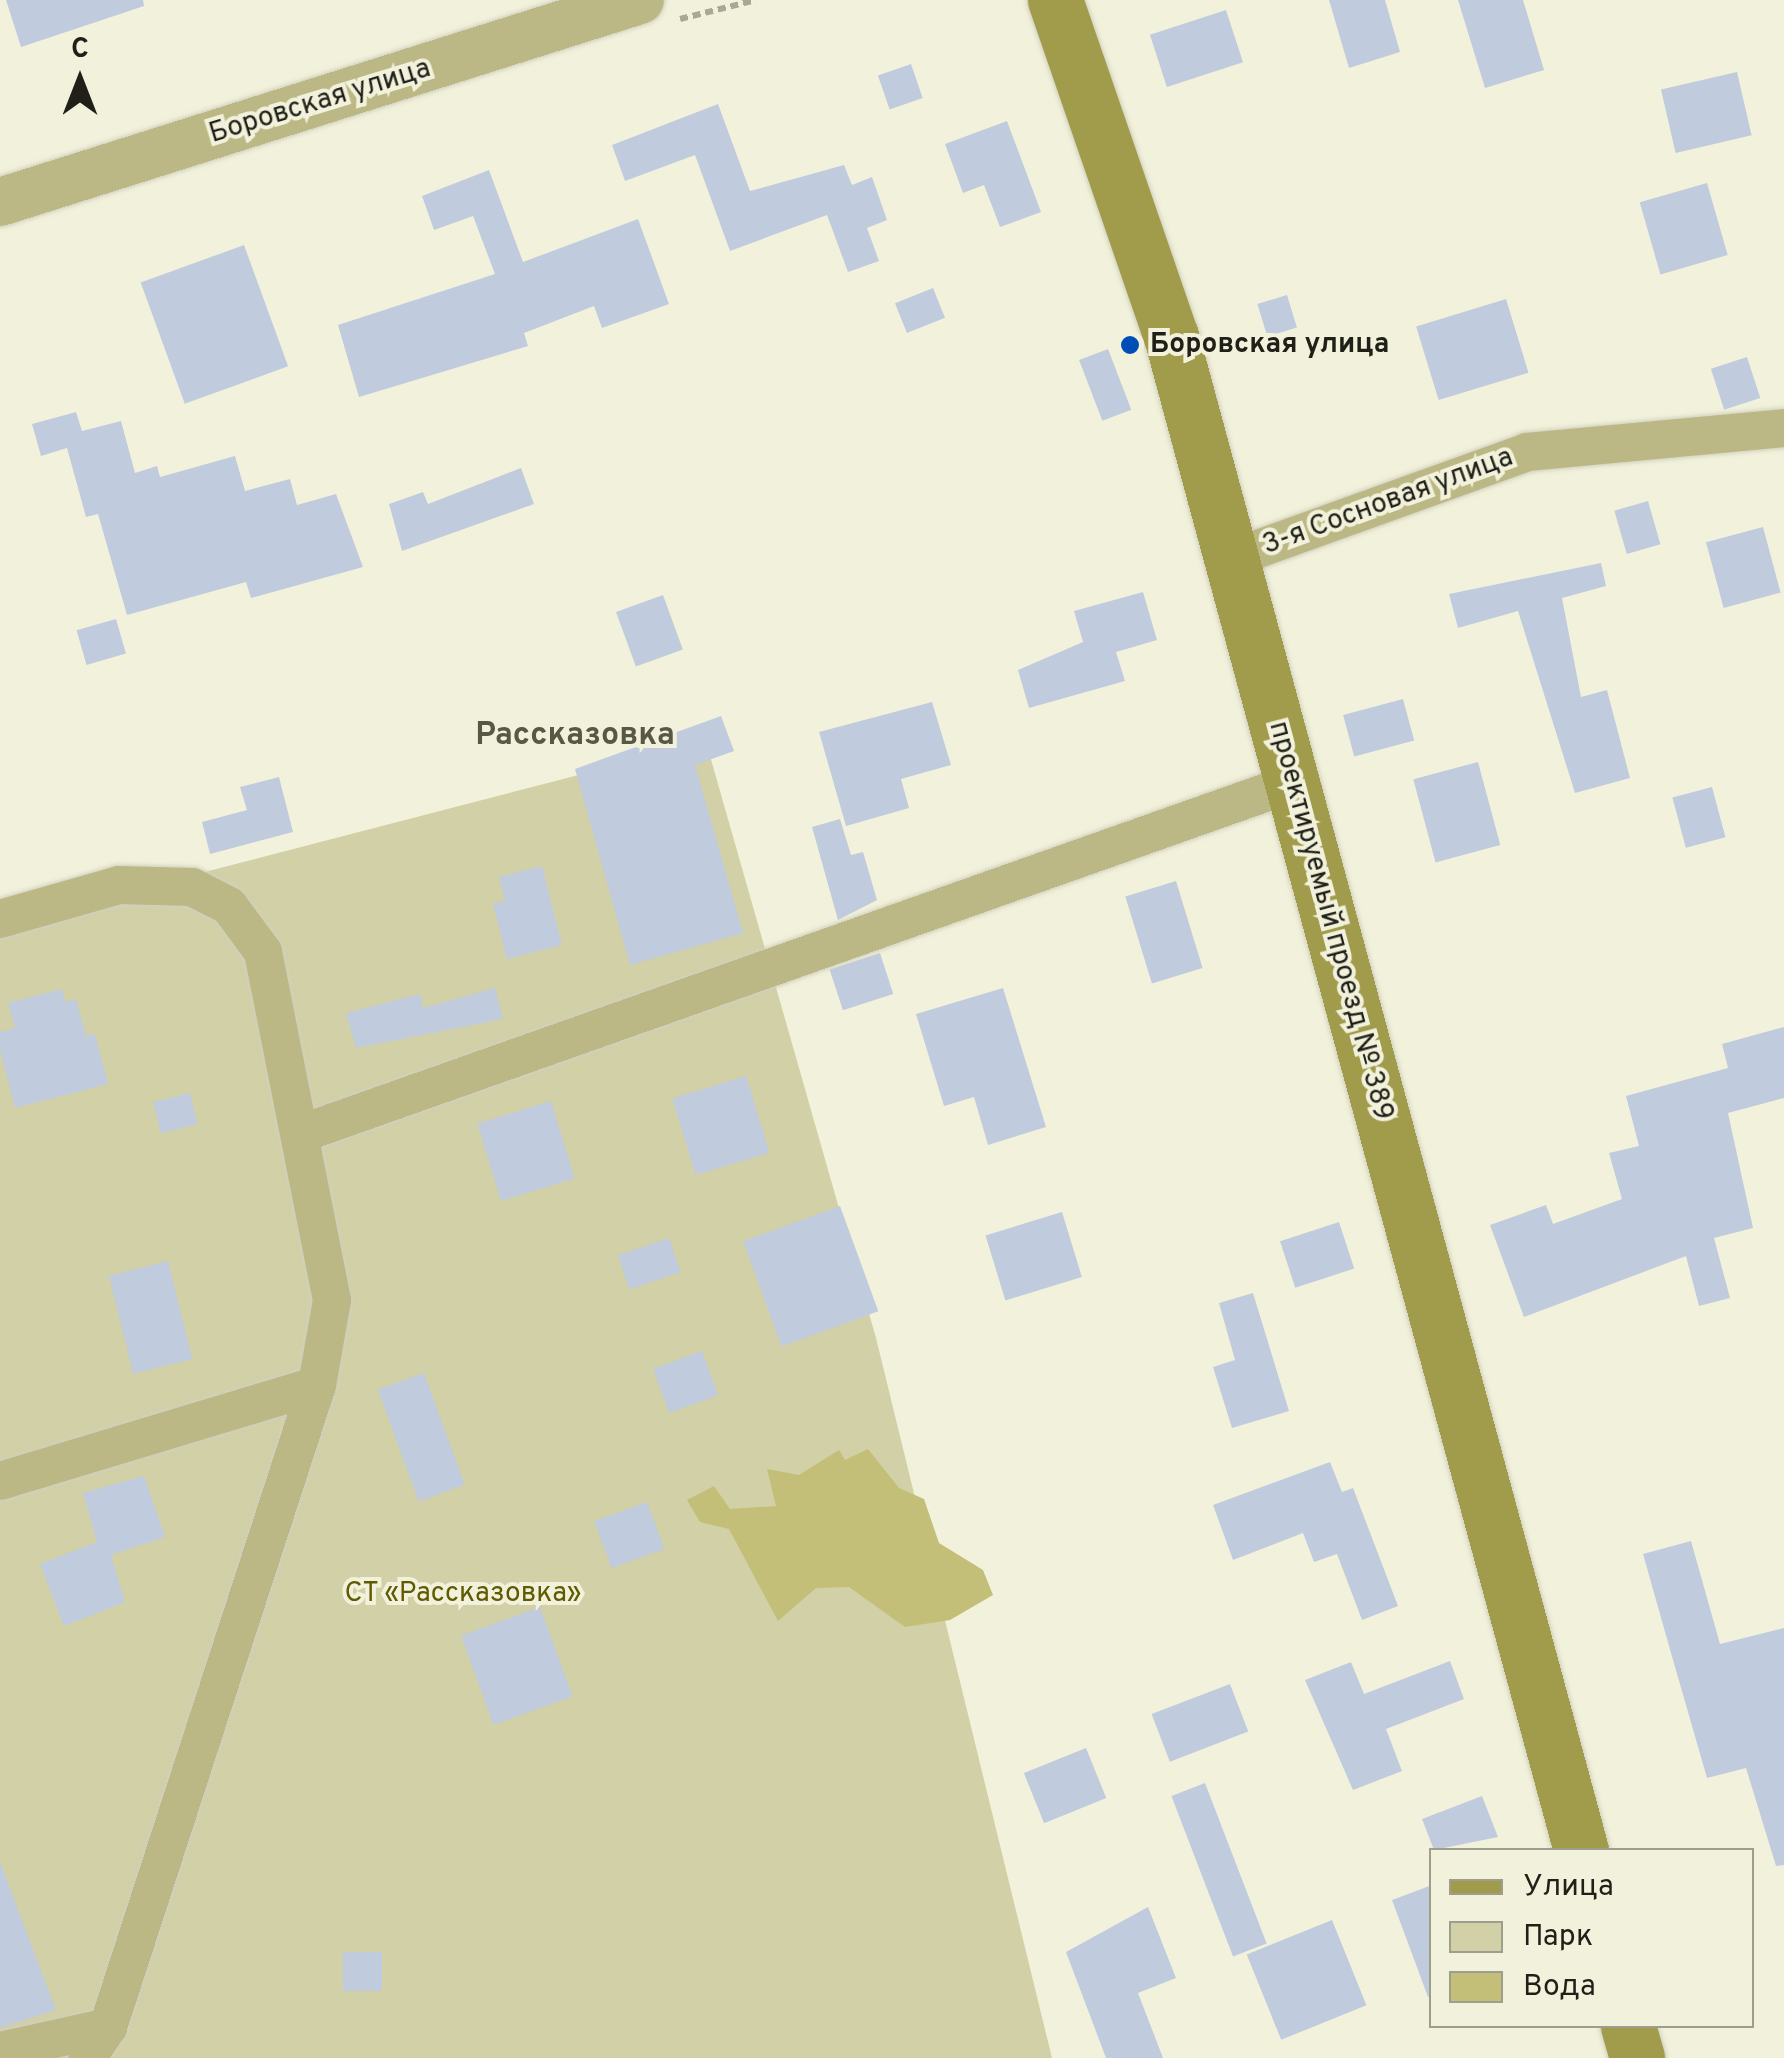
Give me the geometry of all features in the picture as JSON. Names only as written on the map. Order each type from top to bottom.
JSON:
[{"type":"main road","name":"проектируемый проезд № 389","points":[[1054,0],[1171,336],[1580,1848]]},
{"type":"main road","points":[[1629,2028],[1637,2058]]},
{"type":"street","name":"Боровская улица","points":[[0,202],[640,0]]},
{"type":"street","name":"3-я Сосновая улица","points":[[1232,558],[1527,452],[1784,428]]},
{"type":"street","points":[[300,1134],[1293,782]]},
{"type":"street","points":[[0,919],[119,886],[192,888],[228,906],[264,952],[332,1300],[317,1385],[97,2043],[0,2051]]},
{"type":"street","points":[[0,1481],[317,1385]]},
{"type":"green space","name":"СТ «Рассказовка»","points":[[706,742],[876,1338],[1052,2058],[0,2058],[0,925]]},
{"type":"water","points":[[868,1449],[899,1488],[924,1499],[939,1543],[983,1570],[993,1595],[950,1620],[905,1627],[849,1587],[816,1588],[778,1621],[729,1529],[700,1522],[687,1500],[714,1486],[730,1509],[776,1506],[767,1469],[799,1475],[839,1450],[845,1460]]},
{"type":"building","points":[[6,0],[143,0],[144,6],[21,47]]},
{"type":"building","points":[[1329,0],[1385,0],[1400,52],[1349,68]]},
{"type":"building","points":[[1458,0],[1523,0],[1544,70],[1485,88]]},
{"type":"building","points":[[1226,10],[1243,62],[1167,87],[1150,35]]},
{"type":"building","points":[[911,64],[923,98],[890,109],[878,75]]},
{"type":"building","points":[[1737,72],[1752,135],[1676,153],[1661,90]]},
{"type":"building","points":[[718,104],[750,191],[844,165],[852,185],[872,177],[887,220],[867,228],[879,261],[848,272],[827,215],[730,251],[695,155],[625,181],[612,145]]},
{"type":"building","points":[[1007,121],[1041,212],[1000,227],[984,185],[963,193],[945,144]]},
{"type":"building","points":[[489,170],[523,262],[638,219],[669,304],[602,328],[594,306],[524,333],[528,346],[359,397],[338,325],[495,274],[473,216],[434,230],[422,196]]},
{"type":"building","points":[[1707,183],[1728,255],[1660,274],[1640,202]]},
{"type":"building","points":[[244,245],[288,366],[185,404],[141,283]]},
{"type":"building","points":[[933,288],[945,318],[907,333],[895,303]]},
{"type":"building","points":[[1287,295],[1297,328],[1267,337],[1257,304]]},
{"type":"building","points":[[1506,299],[1529,373],[1439,400],[1416,326]]},
{"type":"building","points":[[1108,349],[1131,410],[1102,421],[1079,360]]},
{"type":"building","points":[[1747,357],[1760,398],[1724,410],[1711,369]]},
{"type":"building","points":[[76,412],[82,431],[121,421],[135,473],[157,466],[160,477],[235,456],[245,491],[290,479],[297,505],[336,494],[363,567],[251,598],[246,582],[127,615],[98,514],[86,517],[67,448],[41,456],[32,424]]},
{"type":"building","points":[[521,468],[534,504],[402,551],[389,504],[423,492],[428,504]]},
{"type":"building","points":[[1648,501],[1660,544],[1627,554],[1614,511]]},
{"type":"building","points":[[1763,527],[1781,593],[1724,608],[1706,542]]},
{"type":"building","points":[[1601,563],[1606,586],[1562,598],[1581,697],[1607,690],[1630,778],[1575,793],[1518,611],[1458,628],[1449,594]]},
{"type":"building","points":[[1143,592],[1157,640],[1116,652],[1125,681],[1029,708],[1018,670],[1083,642],[1074,611]]},
{"type":"building","points":[[663,595],[683,650],[636,667],[616,612]]},
{"type":"building","points":[[116,619],[126,654],[87,665],[77,630]]},
{"type":"building","points":[[1403,699],[1414,741],[1354,757],[1343,715]]},
{"type":"building","points":[[932,702],[951,765],[901,779],[909,808],[846,826],[819,732]]},
{"type":"building","points":[[721,716],[734,751],[695,765],[743,933],[630,965],[575,769]]},
{"type":"building","points":[[1478,762],[1500,845],[1436,862],[1413,779]]},
{"type":"building","points":[[279,777],[293,832],[210,854],[202,822],[247,810],[240,787]]},
{"type":"building","points":[[1712,787],[1725,837],[1686,848],[1672,798]]},
{"type":"building","points":[[840,819],[851,855],[863,852],[877,900],[838,920],[812,827]]},
{"type":"building","points":[[542,866],[562,945],[507,959],[493,904],[505,901],[499,877]]},
{"type":"building","points":[[1176,881],[1203,968],[1152,984],[1125,896]]},
{"type":"building","points":[[880,953],[893,994],[843,1010],[830,969]]},
{"type":"building","points":[[495,988],[503,1019],[356,1048],[346,1013],[420,994],[423,1008]]},
{"type":"building","points":[[1003,988],[1046,1127],[988,1145],[974,1097],[944,1106],[916,1014]]},
{"type":"building","points":[[62,989],[65,1002],[76,999],[86,1036],[95,1034],[108,1084],[15,1108],[0,1050],[0,1032],[15,1028],[8,1003]]},
{"type":"building","points":[[1784,1027],[1784,1098],[1728,1113],[1753,1228],[1714,1238],[1730,1298],[1699,1306],[1686,1256],[1524,1317],[1490,1225],[1546,1205],[1553,1224],[1622,1199],[1609,1153],[1639,1146],[1626,1096],[1728,1068],[1722,1044]]},
{"type":"building","points":[[746,1076],[769,1153],[696,1175],[672,1099]]},
{"type":"building","points":[[190,1093],[198,1124],[161,1133],[153,1102]]},
{"type":"building","points":[[551,1101],[575,1178],[501,1201],[477,1124]]},
{"type":"building","points":[[840,1206],[878,1311],[782,1346],[743,1241]]},
{"type":"building","points":[[1062,1212],[1082,1277],[1005,1300],[985,1235]]},
{"type":"building","points":[[1339,1222],[1354,1269],[1295,1288],[1280,1241]]},
{"type":"building","points":[[669,1238],[681,1272],[630,1290],[618,1256]]},
{"type":"building","points":[[168,1261],[192,1359],[133,1374],[109,1276]]},
{"type":"building","points":[[1253,1293],[1289,1411],[1232,1428],[1213,1367],[1235,1360],[1219,1303]]},
{"type":"building","points":[[702,1351],[718,1395],[669,1413],[653,1369]]},
{"type":"building","points":[[424,1373],[465,1485],[419,1502],[378,1390]]},
{"type":"building","points":[[1330,1462],[1342,1492],[1353,1488],[1398,1606],[1362,1620],[1337,1554],[1314,1562],[1303,1533],[1233,1560],[1213,1505]]},
{"type":"building","points":[[144,1476],[165,1537],[111,1555],[125,1602],[64,1626],[40,1564],[97,1542],[83,1493]]},
{"type":"building","points":[[647,1502],[664,1549],[611,1568],[594,1521]]},
{"type":"building","points":[[1691,1541],[1720,1644],[1784,1628],[1784,1865],[1776,1866],[1746,1768],[1707,1778],[1671,1653],[1643,1554]]},
{"type":"building","points":[[540,1607],[572,1696],[494,1725],[461,1636]]},
{"type":"building","points":[[1450,1661],[1464,1699],[1386,1729],[1402,1771],[1353,1790],[1305,1680],[1351,1662],[1364,1694]]},
{"type":"building","points":[[1230,1684],[1248,1732],[1170,1762],[1152,1714]]},
{"type":"building","points":[[1086,1748],[1106,1798],[1044,1823],[1024,1773]]},
{"type":"building","points":[[1205,1783],[1267,1944],[1233,1956],[1171,1796]]},
{"type":"building","points":[[1482,1796],[1498,1837],[1433,1848],[1422,1819]]},
{"type":"building","points":[[0,1862],[56,2010],[0,2028]]},
{"type":"building","points":[[1429,1886],[1429,1997],[1428,1997],[1392,1900]]},
{"type":"building","points":[[1148,1907],[1176,1978],[1138,1993],[1163,2058],[1106,2058],[1066,1952]]},
{"type":"building","points":[[1332,1920],[1366,2005],[1281,2040],[1247,1954]]},
{"type":"building","points":[[343,1952],[382,1952],[382,1991],[343,1991]]},
{"type":"place","name":"Боровская улица","points":[[1130,345]]},
{"type":"district","name":"Рассказовка","points":[[575,736]]}]
